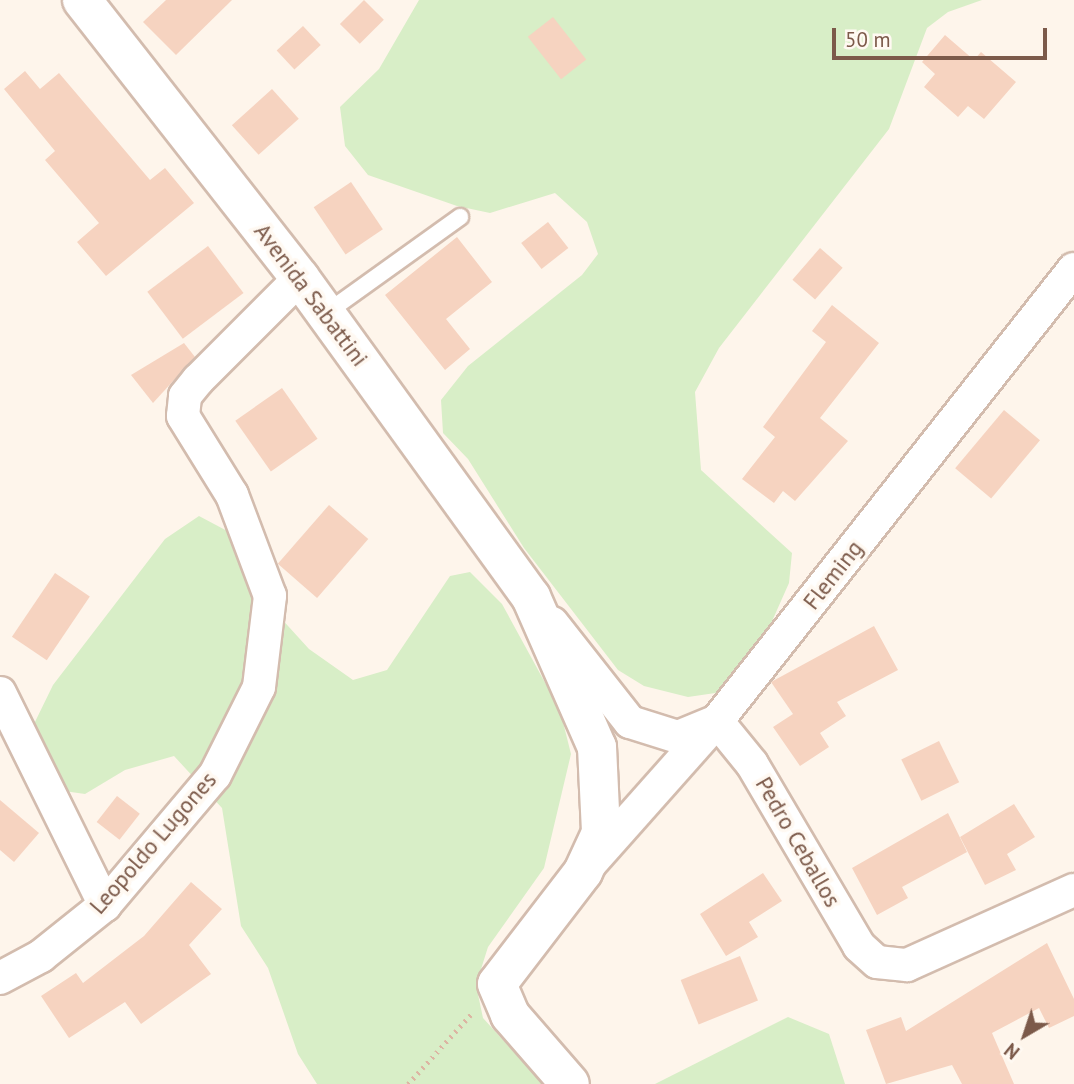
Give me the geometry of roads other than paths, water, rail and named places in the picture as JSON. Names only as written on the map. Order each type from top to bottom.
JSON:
[{"type":"street","name":"Avenida Sabattini","points":[[82,0],[300,278],[531,597],[630,722],[678,737],[717,721]]},
{"type":"street","name":"Fleming","points":[[583,872],[717,721],[1074,270]]},
{"type":"street","name":"Leopoldo Lugones","points":[[0,978],[41,956],[105,905],[215,775],[259,687],[270,596],[232,495],[183,416],[186,396],[198,380],[300,278]]},
{"type":"street","name":"Avenida Sabattini","points":[[531,597],[597,747],[604,795],[601,833],[583,872],[497,984],[510,1016],[570,1084]]},
{"type":"street","points":[[0,693],[105,905]]},
{"type":"street","name":"Pedro Ceballos","points":[[717,721],[752,764],[859,946],[877,962],[907,965],[1074,890]]},
{"type":"lane","points":[[326,313],[460,217]]}]
